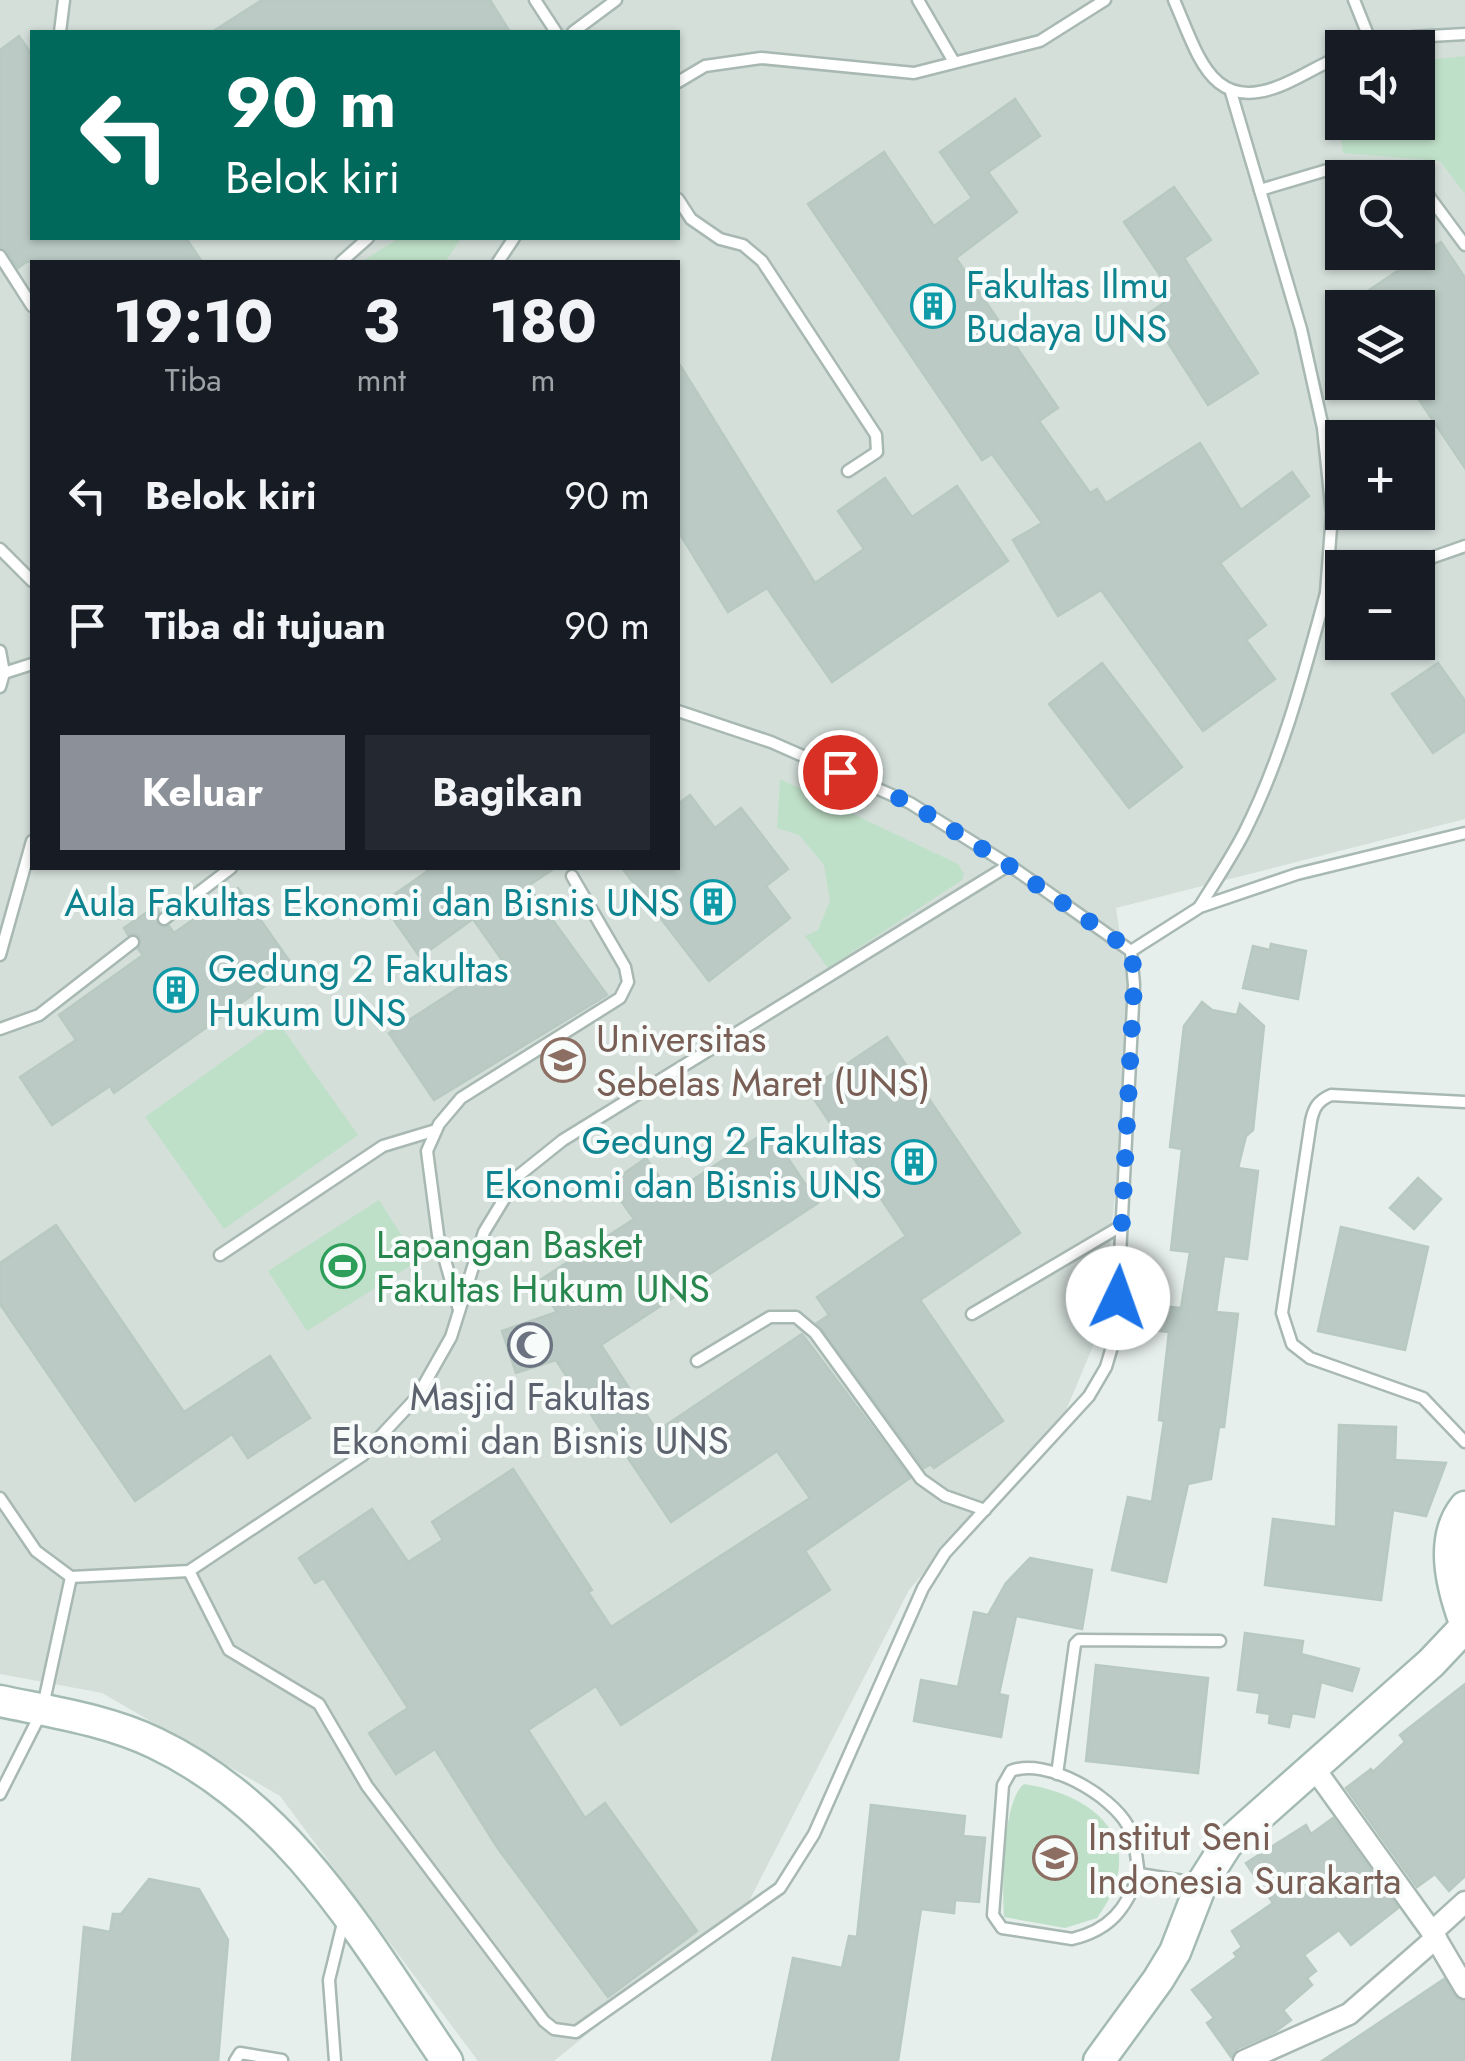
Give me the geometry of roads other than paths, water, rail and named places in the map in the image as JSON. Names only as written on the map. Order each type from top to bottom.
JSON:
[{"type":"main road","points":[[1099,2061],[1167,1966],[1201,1884],[1236,1834],[1431,1663],[1465,1625],[1456,1599],[1449,1542],[1454,1520],[1465,1506]]},
{"type":"main road","points":[[0,1702],[93,1721],[154,1742],[214,1776],[257,1809],[320,1878],[447,2061]]},
{"type":"street","points":[[1314,1768],[1434,1935],[1465,1988]]},
{"type":"street","points":[[1244,2061],[1349,2014],[1465,1902]]},
{"type":"lane","points":[[60,30],[64,0]]},
{"type":"lane","points":[[536,0],[555,30]]},
{"type":"lane","points":[[576,30],[616,0]]},
{"type":"lane","points":[[918,0],[954,62]]},
{"type":"lane","points":[[680,81],[705,66],[761,58],[914,73],[1040,41],[1105,0]]},
{"type":"lane","points":[[1174,0],[1204,70],[1231,92],[1301,329],[1323,428],[1332,514],[1329,550]]},
{"type":"lane","points":[[1354,0],[1364,30]]},
{"type":"lane","points":[[1435,35],[1465,34]]},
{"type":"lane","points":[[1231,92],[1263,92],[1325,64]]},
{"type":"lane","points":[[1260,190],[1325,171]]},
{"type":"lane","points":[[680,202],[691,219],[720,239],[743,245],[762,261],[876,435],[878,452],[848,471]]},
{"type":"lane","points":[[1435,202],[1465,244]]},
{"type":"lane","points":[[343,260],[366,240]]},
{"type":"lane","points":[[0,256],[30,303]]},
{"type":"lane","points":[[1435,556],[1465,546]]},
{"type":"lane","points":[[0,549],[30,579]]},
{"type":"lane","points":[[0,569],[13,562]]},
{"type":"lane","points":[[1200,907],[1244,832],[1264,784],[1299,692],[1325,597]]},
{"type":"lane","points":[[0,651],[4,673],[0,687]]},
{"type":"lane","points":[[4,673],[30,665]]},
{"type":"lane","points":[[680,712],[771,742],[910,803],[1132,951]]},
{"type":"lane","points":[[1132,951],[1200,907],[1297,874],[1465,833]]},
{"type":"lane","points":[[0,955],[30,849]]},
{"type":"lane","points":[[0,1498],[36,1552],[71,1577],[189,1571],[363,1455],[418,1398],[451,1337],[484,1232],[518,1176],[563,1140],[1008,865]]},
{"type":"lane","points":[[164,919],[228,870]]},
{"type":"lane","points":[[459,1311],[438,1235],[427,1151],[436,1130],[461,1098],[620,998],[628,982],[625,968],[572,876]]},
{"type":"lane","points":[[0,1029],[39,1015],[133,942]]},
{"type":"lane","points":[[189,1571],[229,1650],[317,1702],[367,1786],[544,2021],[554,2028],[576,2032],[780,1888],[814,1834],[923,1588],[946,1553],[1089,1396],[1106,1366],[1116,1333],[1134,985],[1132,951]]},
{"type":"lane","points":[[1465,1102],[1332,1096],[1321,1100],[1311,1121],[1282,1313],[1292,1344],[1310,1358],[1423,1398],[1465,1442]]},
{"type":"lane","points":[[220,1255],[384,1146],[436,1130]]},
{"type":"lane","points":[[972,1314],[1121,1226]]},
{"type":"lane","points":[[697,1361],[770,1316],[796,1317],[815,1334],[922,1480],[945,1496],[986,1510]]},
{"type":"lane","points":[[0,1794],[42,1711],[71,1577]]},
{"type":"lane","points":[[1057,1774],[1075,1644],[1079,1640],[1220,1642]]},
{"type":"lane","points":[[1020,1767],[1038,1768],[1091,1790],[1120,1814],[1133,1836],[1138,1874],[1128,1902],[1116,1918],[1094,1933],[1072,1939],[1015,1932],[998,1925],[994,1915],[1005,1778],[1020,1767]]},
{"type":"lane","points":[[1138,1874],[1201,1884]]},
{"type":"lane","points":[[336,2061],[329,1980],[346,1913]]},
{"type":"lane","points":[[235,2061],[240,2054],[282,2060]]},
{"type":"place","name":"Fakultas Ilmu Budaya UNS","points":[[933,306]]},
{"type":"place","name":"Aula Fakultas Ekonomi dan Bisnis UNS","points":[[713,902]]},
{"type":"place","name":"Gedung 2 Fakultas Hukum UNS","points":[[176,990]]},
{"type":"place","name":"Universitas Sebelas Maret (UNS)","points":[[563,1060]]},
{"type":"place","name":"Gedung 2 Fakultas Ekonomi dan Bisnis UNS","points":[[914,1162]]},
{"type":"place","name":"Lapangan Basket Fakultas Hukum UNS","points":[[343,1266]]},
{"type":"place","name":"Masjid Fakultas Ekonomi dan Bisnis UNS","points":[[530,1345]]},
{"type":"place","name":"Institut Seni Indonesia Surakarta","points":[[1055,1858]]}]
